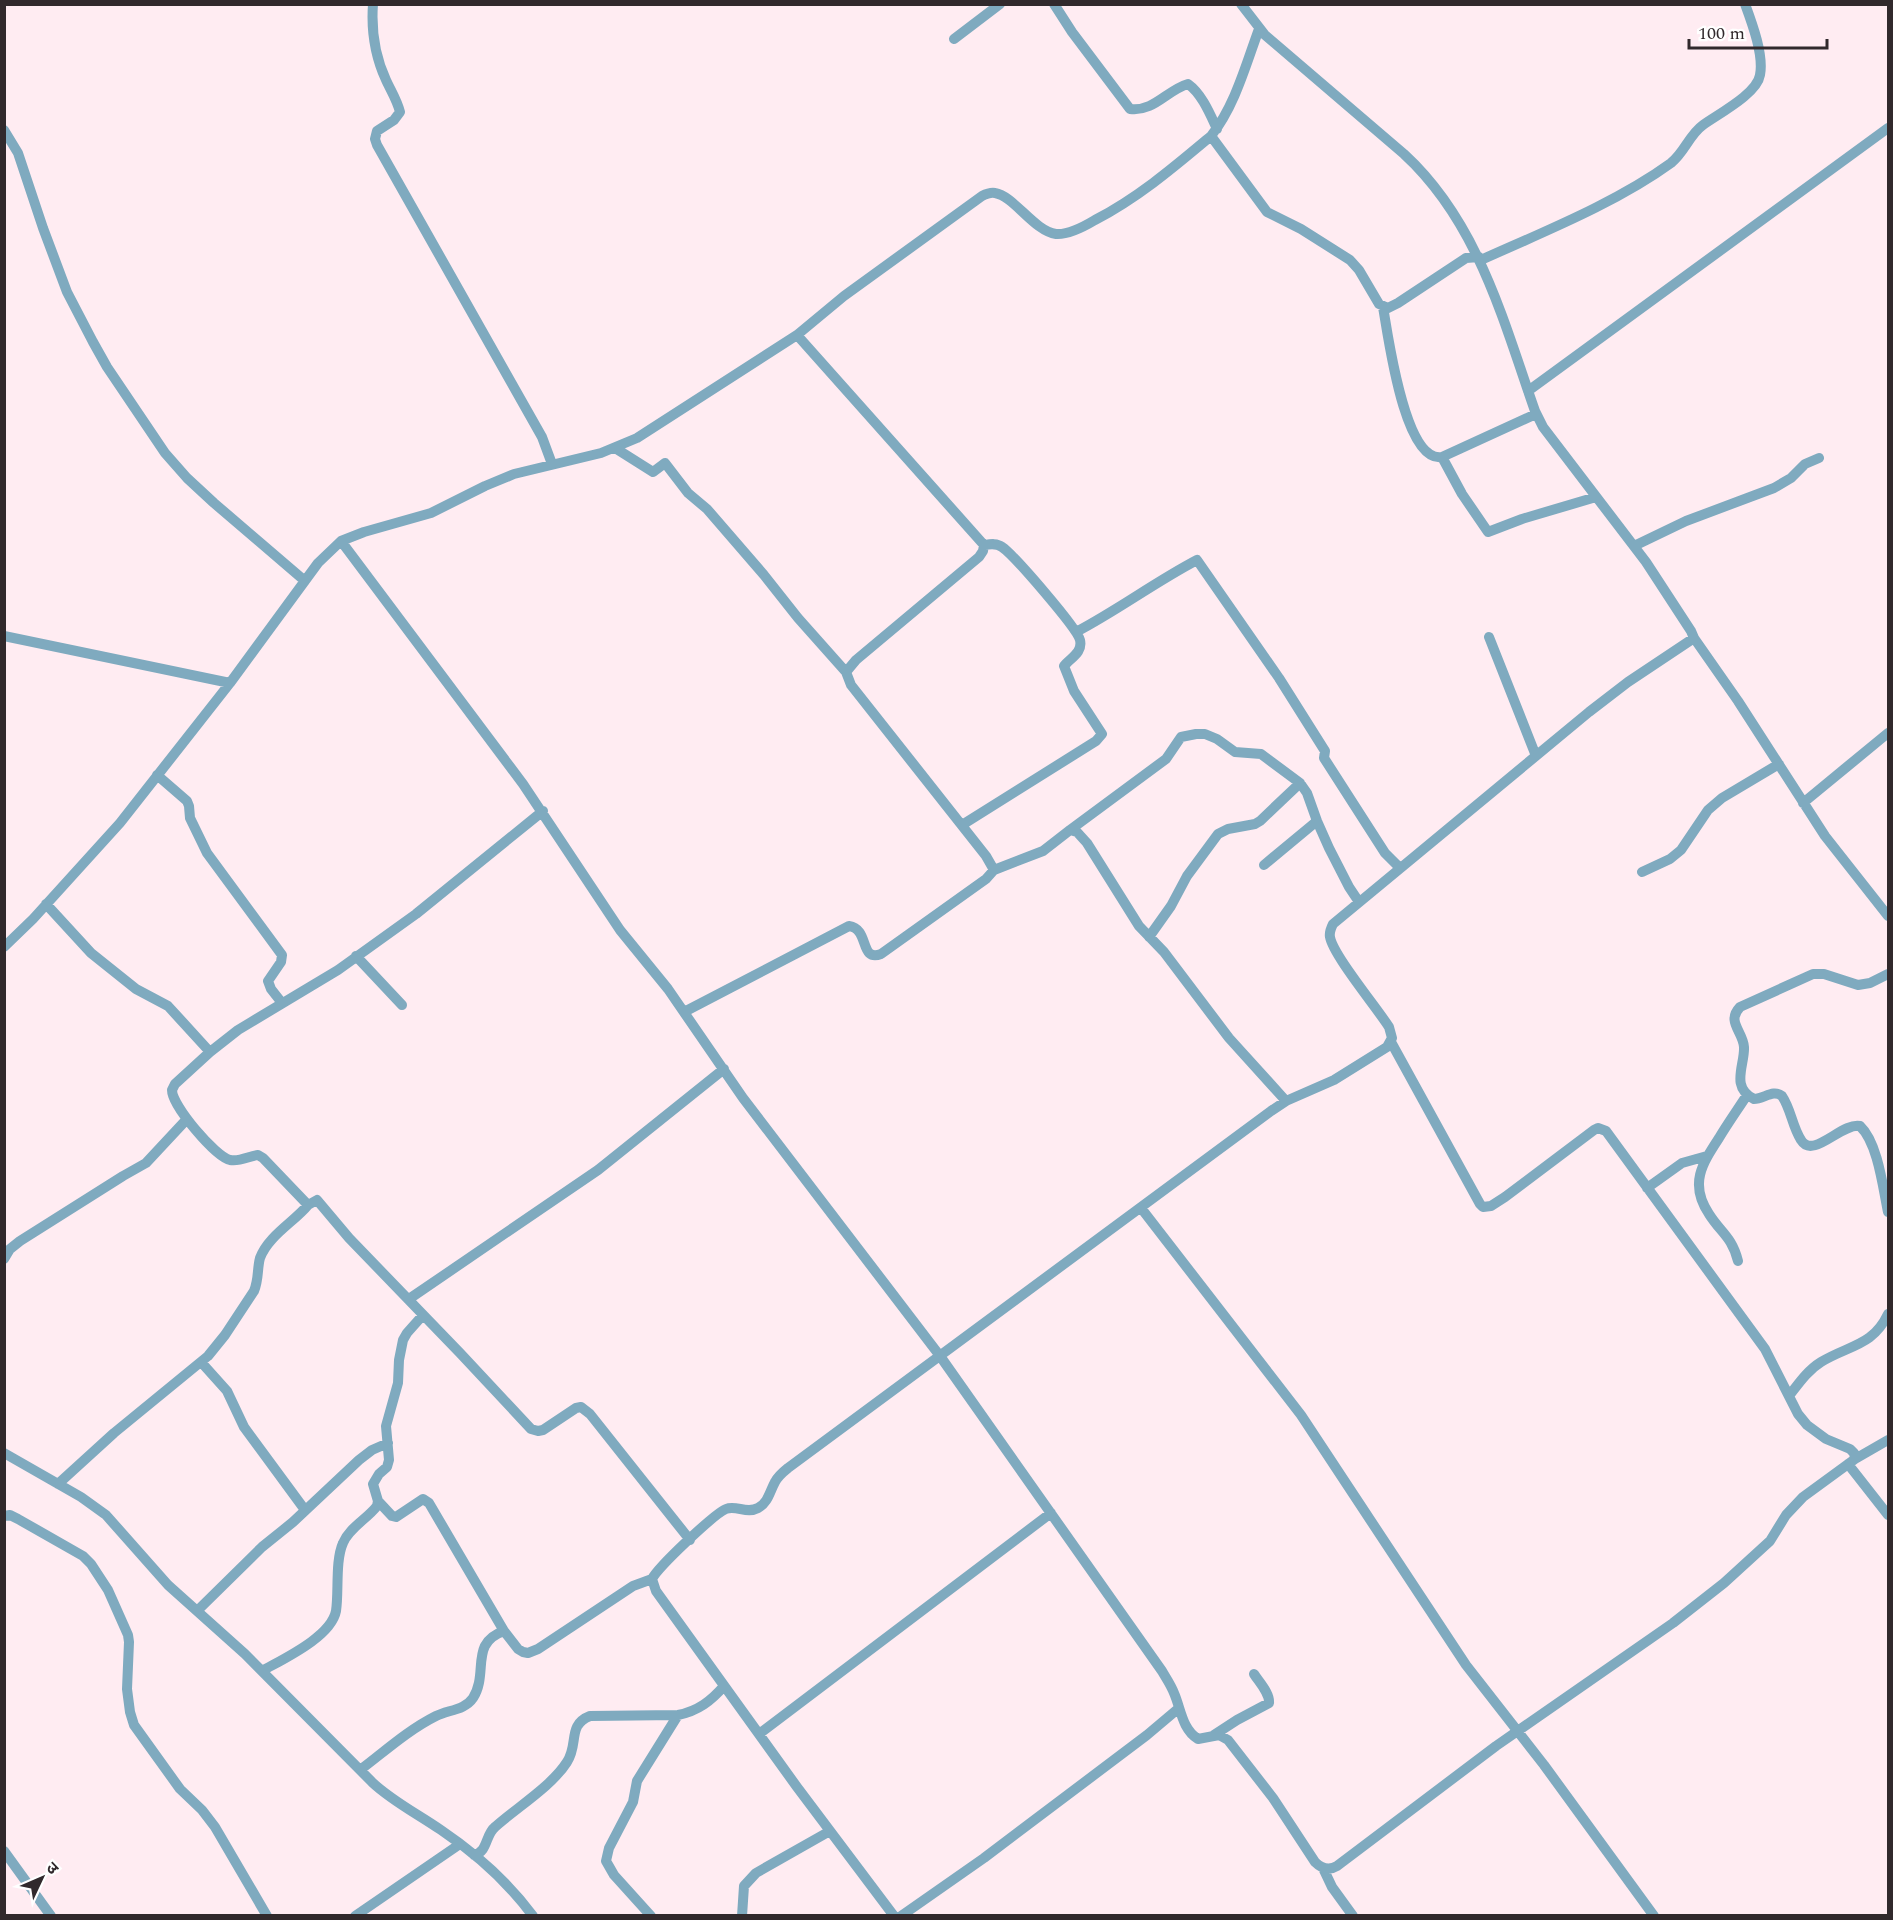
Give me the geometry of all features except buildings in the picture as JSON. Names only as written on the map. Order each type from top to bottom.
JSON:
[{"type":"street","points":[[373,4],[374,46],[400,111],[394,120],[377,131],[375,139],[377,145],[542,437],[552,464]]},
{"type":"street","points":[[954,39],[1000,4]]},
{"type":"street","points":[[1054,4],[1072,32],[1130,109],[1143,109],[1178,88],[1188,84],[1192,86],[1206,106],[1214,132],[1267,212],[1301,229],[1350,260],[1359,270],[1374,297],[1383,307],[1395,375],[1407,417],[1426,452],[1433,457],[1442,457],[1536,414]]},
{"type":"street","points":[[1240,4],[1259,29],[1425,173],[1454,212],[1480,259],[1536,414],[1551,439],[1634,546],[1825,836],[1888,916]]},
{"type":"street","points":[[1383,307],[1388,308],[1398,303],[1466,258],[1480,259],[1614,198],[1678,157],[1694,132],[1756,85],[1760,75],[1759,53],[1755,32],[1745,4]]},
{"type":"street","points":[[4,947],[120,822],[230,683],[318,563],[341,541],[431,513],[514,474],[615,448],[650,431],[797,335],[844,296],[982,196],[995,193],[1001,195],[1037,225],[1050,232],[1064,233],[1086,225],[1128,202],[1158,180],[1214,132],[1235,92],[1259,29]]},
{"type":"street","points":[[1528,391],[1888,128]]},
{"type":"street","points":[[4,130],[18,153],[67,292],[107,366],[165,453],[186,478],[304,581]]},
{"type":"street","points":[[797,335],[984,545]]},
{"type":"street","points":[[615,448],[652,472],[664,463],[688,493],[706,508],[757,566],[810,633],[846,672],[851,685],[986,856],[994,870]]},
{"type":"street","points":[[1442,457],[1462,494],[1488,532],[1522,519],[1596,497]]},
{"type":"street","points":[[1634,546],[1686,521],[1774,488],[1791,478],[1805,464],[1819,458]]},
{"type":"street","points":[[341,541],[543,812],[620,930],[652,968],[772,1136],[940,1356],[1162,1671],[1174,1692],[1183,1721],[1195,1738],[1214,1735],[1269,1703],[1268,1695],[1254,1674]]},
{"type":"street","points":[[962,825],[1102,734],[1078,698],[1065,666],[1077,654],[1080,647],[1076,632],[1003,548],[992,543],[984,545]]},
{"type":"street","points":[[846,672],[870,648],[979,557],[984,545]]},
{"type":"street","points":[[1076,632],[1197,560],[1280,678],[1325,751],[1324,758],[1385,853],[1400,868]]},
{"type":"street","points":[[4,636],[230,683]]},
{"type":"street","points":[[1489,637],[1536,756]]},
{"type":"street","points":[[423,1315],[403,1340],[398,1383],[386,1426],[389,1460],[387,1467],[373,1484],[378,1501],[392,1516],[396,1517],[423,1499],[429,1503],[504,1631],[518,1649],[528,1653],[532,1652],[633,1586],[652,1579],[661,1566],[727,1509],[757,1509],[767,1499],[776,1480],[788,1468],[1286,1101],[1334,1080],[1382,1051],[1391,1042],[1392,1035],[1389,1027],[1337,953],[1330,937],[1333,924],[1612,694],[1694,639]]},
{"type":"street","points":[[1803,803],[1888,733]]},
{"type":"street","points":[[684,1012],[849,926],[858,929],[867,951],[876,956],[881,954],[986,879],[994,870],[1043,851],[1166,759],[1178,740],[1187,735],[1205,734],[1217,739],[1235,752],[1261,754],[1300,783],[1307,793],[1317,821],[1349,887],[1359,902]]},
{"type":"street","points":[[1642,872],[1670,859],[1681,850],[1708,810],[1722,798],[1779,764]]},
{"type":"street","points":[[157,775],[187,801],[190,818],[207,853],[282,954],[281,962],[268,981],[282,1003]]},
{"type":"street","points":[[1149,937],[1167,912],[1187,876],[1218,834],[1228,829],[1260,821],[1300,783]]},
{"type":"street","points":[[308,1205],[258,1155],[231,1160],[219,1155],[187,1119],[175,1101],[172,1090],[180,1079],[238,1030],[331,974],[416,914],[543,812]]},
{"type":"street","points":[[1264,865],[1317,821]]},
{"type":"street","points":[[1070,830],[1077,832],[1087,843],[1129,912],[1171,960],[1229,1038],[1286,1101]]},
{"type":"street","points":[[46,904],[91,953],[136,989],[168,1006],[210,1052]]},
{"type":"street","points":[[356,956],[402,1005]]},
{"type":"street","points":[[1888,974],[1858,985],[1824,974],[1813,974],[1740,1007],[1735,1012],[1734,1019],[1744,1046],[1740,1077],[1747,1095],[1754,1100],[1773,1093],[1782,1095],[1802,1143],[1809,1147],[1851,1126],[1860,1126],[1872,1146],[1888,1212]]},
{"type":"street","points":[[1391,1042],[1483,1207],[1491,1206],[1505,1197],[1598,1128],[1606,1131],[1765,1349],[1798,1414],[1807,1425],[1826,1439],[1854,1453],[1852,1462],[1888,1515]]},
{"type":"street","points":[[409,1299],[598,1170],[724,1069]]},
{"type":"street","points":[[1738,1261],[1733,1244],[1710,1216],[1700,1197],[1699,1179],[1700,1170],[1707,1156],[1747,1095]]},
{"type":"street","points":[[4,1259],[10,1249],[20,1241],[146,1163],[187,1119]]},
{"type":"street","points":[[1647,1188],[1682,1163],[1707,1156]]},
{"type":"street","points":[[58,1484],[114,1433],[201,1362],[225,1335],[254,1291],[258,1281],[261,1258],[267,1247],[314,1200],[320,1202],[339,1227],[531,1429],[538,1431],[576,1408],[585,1409],[690,1540]]},
{"type":"street","points":[[1141,1208],[1301,1415],[1466,1665],[1544,1765],[1654,1916]]},
{"type":"street","points":[[1789,1396],[1814,1367],[1878,1332],[1888,1314]]},
{"type":"street","points":[[201,1362],[226,1391],[244,1426],[305,1510]]},
{"type":"street","points":[[1214,1735],[1223,1737],[1232,1745],[1273,1798],[1316,1862],[1328,1870],[1337,1866],[1516,1731],[1658,1635],[1713,1592],[1770,1541],[1796,1503],[1852,1462],[1888,1440]]},
{"type":"street","points":[[197,1611],[262,1547],[293,1522],[359,1460],[372,1450],[388,1443]]},
{"type":"street","points":[[4,1453],[81,1497],[106,1515],[168,1585],[262,1671],[384,1793],[474,1855],[509,1887],[533,1916]]},
{"type":"street","points":[[262,1671],[308,1644],[327,1628],[336,1612],[337,1583],[344,1540],[373,1511],[378,1501]]},
{"type":"street","points":[[759,1734],[1051,1513]]},
{"type":"street","points":[[4,1516],[10,1515],[18,1519],[83,1556],[101,1578],[125,1628],[129,1642],[127,1689],[134,1725],[180,1789],[215,1827],[267,1916]]},
{"type":"street","points":[[652,1579],[656,1591],[724,1686],[894,1916]]},
{"type":"street","points":[[360,1770],[426,1721],[443,1712],[463,1707],[470,1702],[477,1689],[482,1649],[492,1636],[504,1631]]},
{"type":"street","points":[[474,1855],[482,1851],[495,1827],[563,1767],[573,1750],[575,1729],[583,1719],[590,1716],[678,1715],[700,1707],[724,1686]]},
{"type":"street","points":[[901,1916],[984,1858],[1147,1735],[1179,1708]]},
{"type":"street","points":[[651,1916],[615,1875],[606,1861],[609,1848],[633,1802],[637,1781],[678,1715]]},
{"type":"street","points":[[742,1916],[742,1893],[750,1879],[762,1869],[830,1831]]},
{"type":"street","points":[[355,1916],[460,1844]]},
{"type":"street","points":[[4,1851],[51,1916]]},
{"type":"street","points":[[1323,1868],[1332,1887],[1353,1916]]}]
